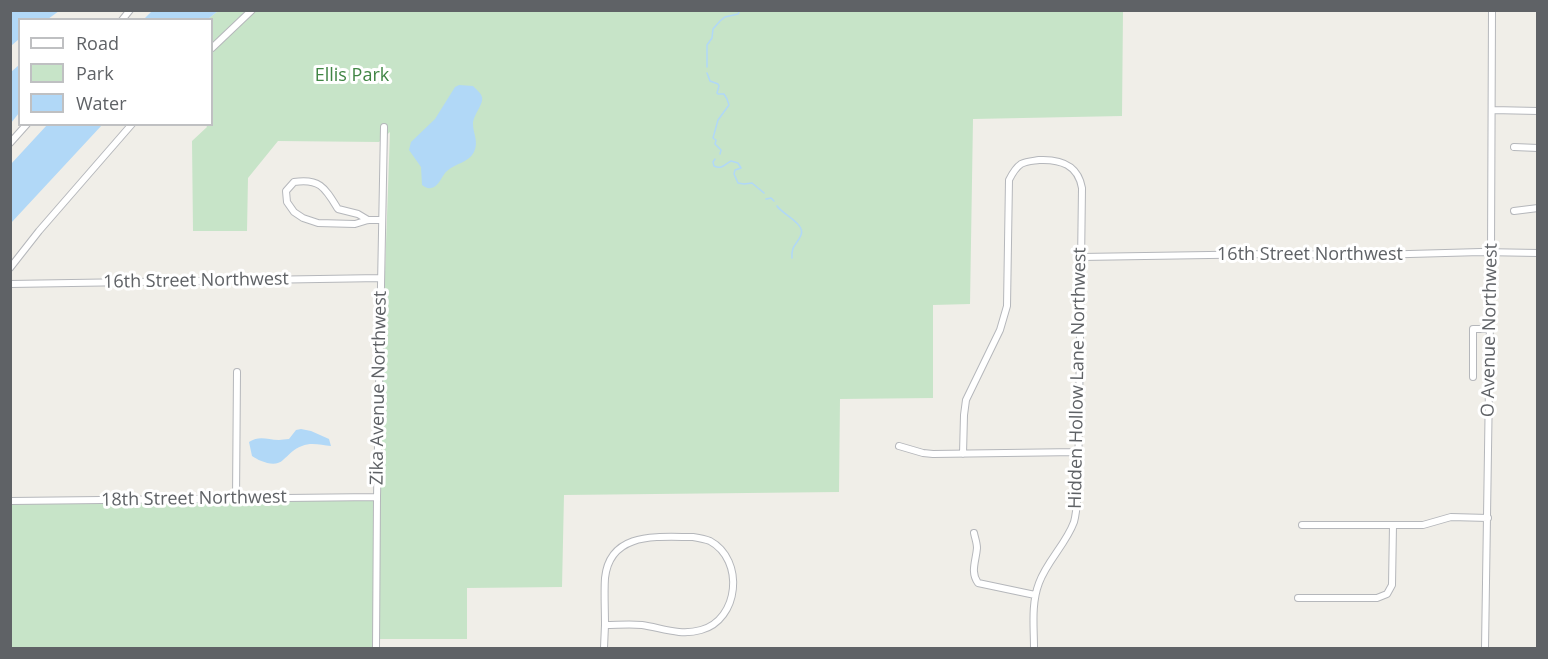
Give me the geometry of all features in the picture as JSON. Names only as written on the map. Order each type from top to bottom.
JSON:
[{"type":"street","points":[[213,47],[252,10]]},
{"type":"street","name":"O Avenue Northwest","points":[[1485,648],[1492,10]]},
{"type":"street","points":[[1492,110],[1538,111]]},
{"type":"street","points":[[10,143],[25,126]]},
{"type":"street","points":[[10,268],[130,126]]},
{"type":"street","name":"Zika Avenue Northwest","points":[[376,648],[384,127]]},
{"type":"street","points":[[1514,147],[1538,148]]},
{"type":"street","name":"Hidden Hollow Lane Northwest","points":[[963,454],[966,400],[1000,330],[1007,306],[1009,180],[1016,168],[1027,161],[1058,161],[1067,164],[1080,177],[1082,188],[1077,506],[1068,534],[1039,581],[1035,595],[1034,648]]},
{"type":"street","points":[[368,220],[358,214],[338,209],[325,189],[317,183],[306,180],[294,182],[286,191],[287,202],[294,212],[318,223],[355,224],[368,220],[382,220]]},
{"type":"street","points":[[1514,211],[1538,208]]},
{"type":"street","name":"16th Street Northwest","points":[[1082,257],[1538,253]]},
{"type":"street","name":"16th Street Northwest","points":[[10,284],[381,278]]},
{"type":"street","points":[[1473,377],[1473,329],[1489,329]]},
{"type":"street","points":[[236,499],[237,372]]},
{"type":"street","points":[[899,446],[923,453],[1078,452]]},
{"type":"street","name":"18th Street Northwest","points":[[10,501],[377,497]]},
{"type":"street","points":[[1302,525],[1424,525],[1451,518],[1488,518]]},
{"type":"street","points":[[1298,598],[1377,597],[1387,594],[1392,585],[1393,525]]},
{"type":"street","points":[[974,533],[977,546],[973,571],[975,580],[982,585],[1035,595]]},
{"type":"street","points":[[604,648],[607,567],[617,550],[632,541],[649,537],[693,537],[710,541],[719,547],[729,562],[733,581],[731,604],[718,622],[710,627],[691,632],[674,632],[642,625],[605,625]]},
{"type":"green space","name":"Ellis Park","points":[[218,11],[1123,11],[1122,116],[973,119],[970,304],[933,305],[933,398],[840,399],[839,492],[564,495],[562,587],[467,588],[467,639],[377,639],[376,648],[11,648],[10,501],[377,497],[390,132],[379,142],[278,141],[248,178],[247,231],[193,231],[192,141],[206,126],[213,126],[213,18],[209,18]]},
{"type":"water","points":[[11,10],[59,10],[49,18],[18,18],[18,40],[11,46]]},
{"type":"water","points":[[152,10],[218,11],[209,18],[145,18]]},
{"type":"water","points":[[18,66],[18,114],[11,123],[11,72]]},
{"type":"water","points":[[473,86],[482,97],[473,124],[476,141],[474,152],[469,158],[450,168],[436,185],[428,188],[422,185],[421,167],[409,150],[411,142],[435,119],[455,87]]},
{"type":"water","points":[[46,126],[101,126],[11,223],[11,164]]},
{"type":"water","points":[[301,429],[329,439],[331,446],[305,445],[280,462],[272,464],[252,456],[249,442],[260,438],[289,439],[296,430]]},
{"type":"waterway","points":[[707,67],[707,45],[712,38],[713,29],[725,17],[738,14],[740,10]]},
{"type":"waterway","points":[[707,73],[710,81],[718,84],[717,93],[724,94],[729,105],[718,120],[713,138],[721,150],[720,154]]},
{"type":"waterway","points":[[715,159],[713,162],[717,167],[731,161],[738,163],[741,168],[735,170],[734,174],[738,183],[752,183],[764,193]]},
{"type":"waterway","points":[[766,199],[771,198],[774,201]]},
{"type":"waterway","points":[[777,206],[797,223],[802,231],[793,248],[792,258]]}]
